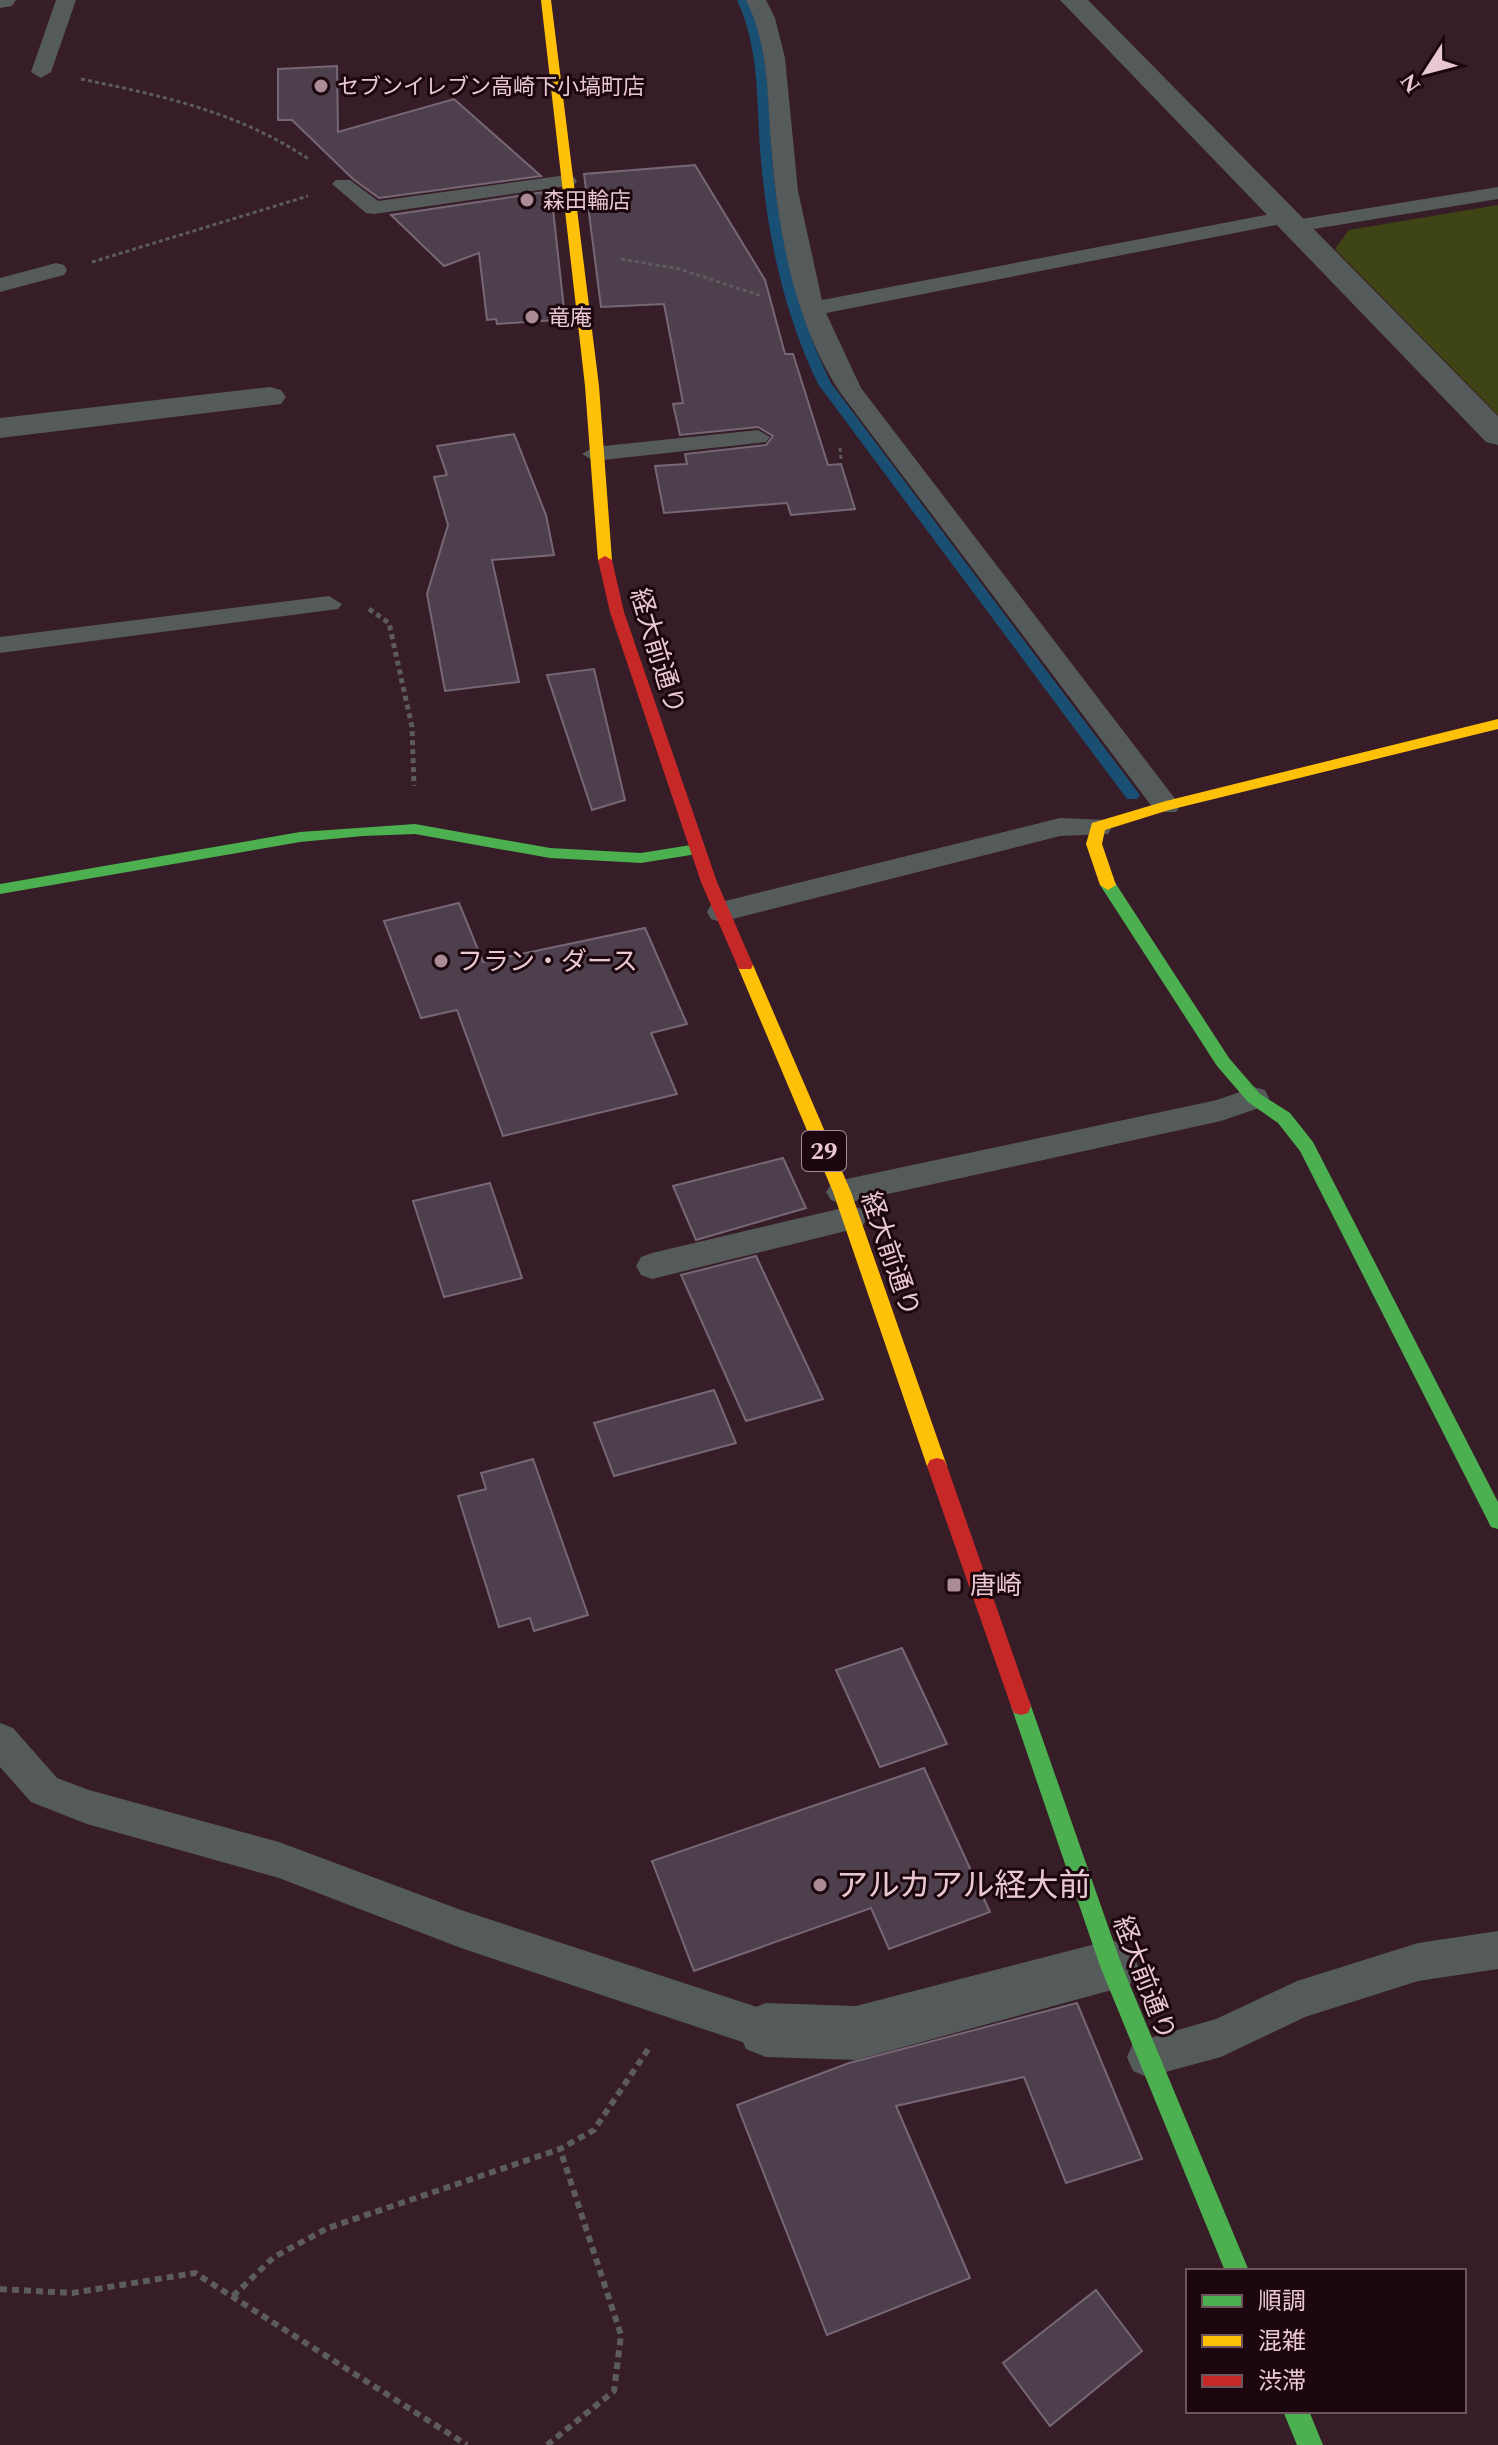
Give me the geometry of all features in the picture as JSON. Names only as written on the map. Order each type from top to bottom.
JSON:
[{"type":"main road","name":"経大前通り","points":[[546,0],[592,386],[601,544],[617,612],[721,912],[847,1205],[1111,1966],[1236,2269]]},
{"type":"main road","points":[[1498,724],[1166,806],[1098,827],[1094,844],[1102,876],[1223,1062],[1254,1098],[1284,1118],[1307,1147],[1498,1521]]},
{"type":"main road","points":[[0,889],[300,837],[415,829],[550,853],[641,858],[697,849]]},
{"type":"main road","points":[[1297,2413],[1310,2445]]},
{"type":"street","points":[[1073,0],[1498,435]]},
{"type":"street","points":[[0,428],[270,397]]},
{"type":"street","points":[[766,2030],[856,2033],[1111,1966]]},
{"type":"lane","points":[[41,72],[66,0]]},
{"type":"lane","points":[[756,0],[771,38],[783,164],[813,307],[828,355],[850,390],[1166,806]]},
{"type":"lane","points":[[343,184],[374,208],[567,181]]},
{"type":"lane","points":[[813,307],[840,305],[1290,222],[1498,193]]},
{"type":"lane","points":[[0,285],[56,270]]},
{"type":"lane","points":[[594,454],[758,437]]},
{"type":"lane","points":[[0,645],[329,604]]},
{"type":"lane","points":[[721,912],[1060,827],[1098,827]]},
{"type":"lane","points":[[652,1266],[847,1205],[1221,1110],[1254,1098]]},
{"type":"lane","points":[[0,1740],[44,1790],[73,1801],[279,1860],[461,1929],[766,2030]]},
{"type":"lane","points":[[1147,2057],[1221,2037],[1297,2000],[1403,1967],[1498,1950]]},
{"type":"path","points":[[41,72],[215,108],[279,136],[343,184]]},
{"type":"path","points":[[56,270],[207,229],[343,184]]},
{"type":"path","points":[[612,258],[679,269],[765,297]]},
{"type":"path","points":[[329,604],[359,605],[380,614],[389,623],[412,727],[415,829]]},
{"type":"path","points":[[233,2296],[274,2257],[328,2228],[560,2149],[594,2130],[680,2001]]},
{"type":"path","points":[[547,2445],[614,2391],[621,2335],[560,2149]]},
{"type":"path","points":[[0,2289],[28,2296],[130,2285],[195,2273],[467,2445]]},
{"type":"green space","points":[[1498,205],[1498,415],[1335,249],[1349,230]]},
{"type":"building","points":[[337,66],[338,132],[454,99],[541,176],[379,198],[353,179],[292,120],[278,120],[278,69]]},
{"type":"building","points":[[695,165],[765,280],[785,354],[793,354],[828,465],[841,464],[855,509],[791,515],[787,503],[664,513],[655,466],[687,464],[685,454],[766,445],[773,436],[758,427],[680,435],[673,404],[683,403],[664,304],[601,307],[584,174]]},
{"type":"building","points":[[551,191],[564,309],[555,310],[556,320],[497,324],[496,319],[487,320],[479,253],[444,266],[391,215]]},
{"type":"building","points":[[514,434],[546,515],[554,555],[492,560],[519,682],[445,691],[427,594],[448,525],[434,477],[447,475],[437,446]]},
{"type":"building","points":[[594,669],[625,800],[592,810],[547,675]]},
{"type":"building","points":[[459,903],[483,962],[645,928],[687,1024],[651,1033],[677,1094],[503,1136],[457,1010],[421,1018],[384,921]]},
{"type":"building","points":[[783,1158],[806,1208],[696,1240],[673,1186]]},
{"type":"building","points":[[490,1183],[522,1278],[444,1297],[413,1201]]},
{"type":"building","points":[[756,1256],[823,1399],[746,1421],[681,1275]]},
{"type":"building","points":[[714,1390],[736,1443],[614,1476],[594,1423]]},
{"type":"building","points":[[533,1459],[588,1615],[534,1631],[530,1618],[499,1627],[458,1496],[486,1489],[481,1473]]},
{"type":"building","points":[[902,1648],[947,1744],[880,1767],[836,1670]]},
{"type":"building","name":"アルカアル経大前","points":[[924,1768],[990,1912],[889,1949],[871,1908],[694,1971],[652,1861]]},
{"type":"building","points":[[1077,2003],[1142,2159],[1066,2183],[1024,2077],[896,2106],[970,2278],[827,2335],[737,2105],[849,2063]]},
{"type":"building","points":[[1096,2290],[1142,2351],[1050,2426],[1003,2363]]},
{"type":"waterway","points":[[742,0],[750,17],[760,56],[766,156],[778,244],[792,302],[812,358],[825,384],[1132,795]]},
{"type":"traffic: fast","points":[[0,889],[300,837],[363,831],[415,829],[550,853],[641,858],[697,849]]},
{"type":"traffic: fast","points":[[1108,885],[1223,1062],[1254,1098],[1284,1118],[1307,1147],[1498,1521]]},
{"type":"traffic: fast","points":[[1021,1706],[1111,1966],[1236,2269]]},
{"type":"traffic: fast","points":[[1297,2413],[1310,2445]]},
{"type":"traffic: slow","points":[[546,0],[592,386],[605,560]]},
{"type":"traffic: slow","points":[[1108,885],[1094,844],[1098,827],[1166,806],[1498,724]]},
{"type":"traffic: slow","points":[[745,965],[842,1192],[937,1466]]},
{"type":"traffic: jam","points":[[605,560],[617,612],[709,882],[745,965]]},
{"type":"traffic: jam","points":[[937,1466],[1021,1706]]},
{"type":"place","name":"セブンイレブン高崎下小塙町店","points":[[321,86]]},
{"type":"place","name":"森田輪店","points":[[527,200]]},
{"type":"place","name":"竜庵","points":[[532,317]]},
{"type":"place","name":"フラン・ダース","points":[[441,961]]},
{"type":"place","name":"唐崎","points":[[954,1585]]},
{"type":"place","name":"アルカアル経大前","points":[[820,1885]]}]
